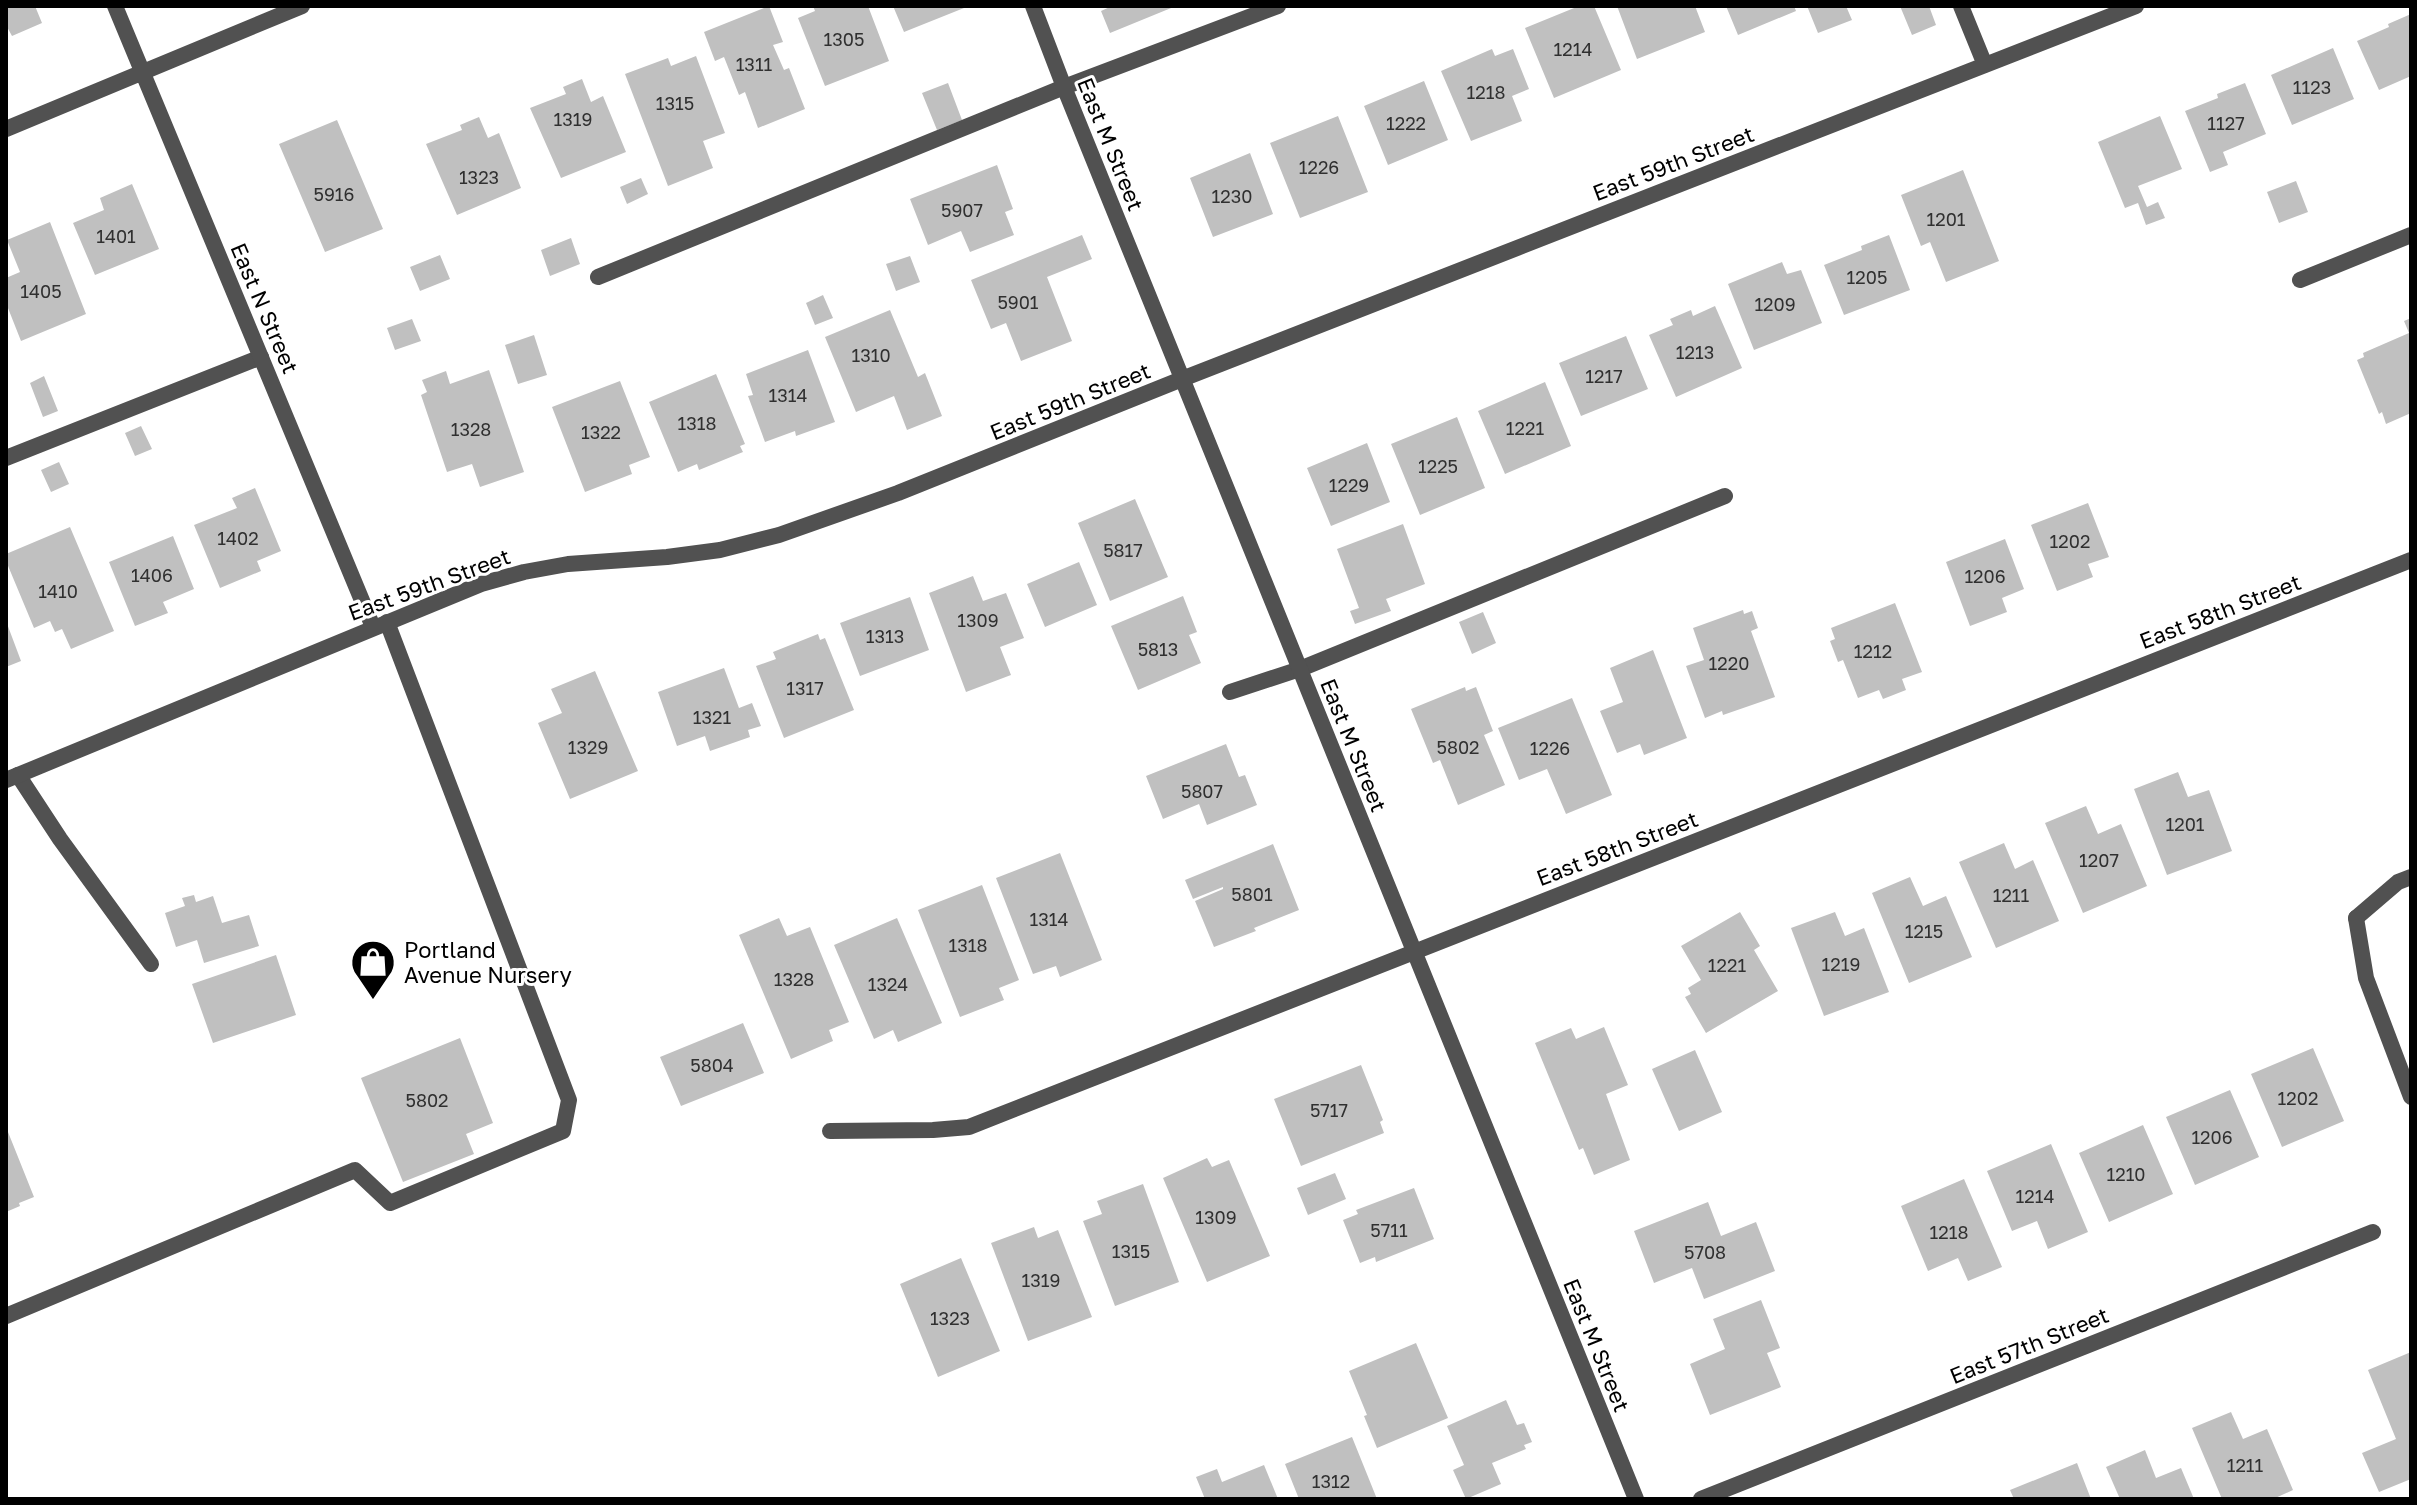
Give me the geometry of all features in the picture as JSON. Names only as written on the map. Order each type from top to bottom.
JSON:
[{"type":"street","name":"East N Street","points":[[6,1316],[355,1170],[390,1203],[563,1131],[569,1100],[380,625],[261,357],[115,6]]},
{"type":"street","points":[[6,129],[302,6]]},
{"type":"street","name":"East M Street","points":[[1033,6],[1636,1499]]},
{"type":"street","points":[[598,277],[1064,87],[1278,6]]},
{"type":"street","points":[[1961,6],[1985,65]]},
{"type":"street","name":"East 59th Street","points":[[12,777],[481,584],[568,564],[720,550],[779,535],[898,493],[2136,6]]},
{"type":"street","points":[[2300,280],[2411,235]]},
{"type":"street","points":[[6,458],[261,357]]},
{"type":"street","points":[[1230,692],[1300,669],[1725,496]]},
{"type":"street","name":"East 58th Street","points":[[830,1131],[969,1127],[2411,560]]},
{"type":"street","points":[[12,777],[151,964]]},
{"type":"street","points":[[2411,877],[2398,882],[2356,918],[2366,978],[2411,1097]]},
{"type":"street","name":"East 57th Street","points":[[1701,1499],[2373,1232]]},
{"type":"building","points":[[6,6],[35,6],[42,23],[12,36],[6,25]]},
{"type":"building","points":[[769,6],[783,42],[773,45],[784,70],[789,68],[805,109],[758,128],[745,92],[739,95],[724,57],[715,61],[704,32]]},
{"type":"building","points":[[813,6],[868,6],[889,61],[825,86],[798,18],[815,11]]},
{"type":"building","points":[[893,6],[969,6],[904,32]]},
{"type":"building","points":[[1112,6],[1176,6],[1110,33],[1101,11]]},
{"type":"building","points":[[1579,6],[1594,6],[1621,70],[1554,98],[1525,28]]},
{"type":"building","points":[[1617,6],[1695,6],[1705,32],[1637,59]]},
{"type":"building","points":[[1726,6],[1794,6],[1796,11],[1738,35]]},
{"type":"building","points":[[1807,6],[1846,6],[1852,20],[1818,33]]},
{"type":"building","points":[[1900,6],[1929,6],[1936,25],[1912,35]]},
{"type":"building","points":[[2411,14],[2411,76],[2379,90],[2357,41]]},
{"type":"building","points":[[2333,48],[2354,99],[2292,125],[2271,75]]},
{"type":"building","points":[[1492,49],[1495,56],[1513,49],[1529,89],[1512,96],[1522,121],[1471,141],[1441,71]]},
{"type":"building","points":[[696,56],[725,133],[703,141],[713,168],[668,186],[625,74],[668,58],[671,66]]},
{"type":"building","points":[[582,79],[591,102],[603,96],[626,152],[561,178],[530,108],[566,94],[563,87]]},
{"type":"building","points":[[1424,81],[1448,140],[1388,165],[1364,106]]},
{"type":"building","points":[[948,83],[962,120],[937,130],[922,93]]},
{"type":"building","points":[[2245,83],[2266,134],[2223,152],[2228,165],[2210,172],[2185,111]]},
{"type":"building","points":[[1338,116],[1368,192],[1300,218],[1270,143]]},
{"type":"building","points":[[2160,116],[2182,169],[2138,186],[2147,207],[2158,202],[2165,218],[2146,225],[2138,203],[2125,208],[2098,142]]},
{"type":"building","points":[[479,117],[488,138],[499,133],[521,188],[457,215],[426,144],[462,130],[460,125]]},
{"type":"building","points":[[337,120],[383,229],[325,252],[279,144]]},
{"type":"building","points":[[1250,153],[1273,214],[1213,237],[1190,178]]},
{"type":"building","points":[[997,165],[1013,209],[1005,212],[1014,235],[970,252],[961,231],[928,245],[910,199]]},
{"type":"building","points":[[1963,170],[1999,261],[1946,282],[1930,242],[1921,246],[1901,195]]},
{"type":"building","points":[[641,178],[648,194],[627,204],[620,187]]},
{"type":"building","points":[[2296,181],[2308,212],[2279,223],[2267,192]]},
{"type":"building","points":[[132,184],[159,249],[95,275],[73,223],[104,210],[100,198]]},
{"type":"building","points":[[50,222],[86,314],[21,341],[6,303],[6,278],[20,272],[7,240]]},
{"type":"building","points":[[1082,235],[1092,259],[1047,277],[1072,341],[1021,361],[1006,323],[991,329],[971,280]]},
{"type":"building","points":[[1889,235],[1910,290],[1844,315],[1824,265]]},
{"type":"building","points":[[571,238],[580,264],[550,276],[541,250]]},
{"type":"building","points":[[440,255],[450,279],[420,291],[410,267]]},
{"type":"building","points":[[910,256],[920,282],[896,291],[886,264]]},
{"type":"building","points":[[1782,262],[1787,274],[1801,270],[1822,323],[1754,350],[1728,284]]},
{"type":"building","points":[[823,295],[833,318],[815,325],[806,303]]},
{"type":"building","points":[[1715,306],[1742,368],[1676,397],[1649,335],[1673,325],[1670,319],[1691,310],[1693,316]]},
{"type":"building","points":[[890,310],[918,377],[925,373],[942,416],[907,430],[894,396],[856,412],[825,337]]},
{"type":"building","points":[[2411,318],[2411,413],[2386,424],[2357,360],[2364,357],[2363,353],[2409,333],[2404,321]]},
{"type":"building","points":[[412,319],[421,341],[395,350],[387,328]]},
{"type":"building","points":[[534,335],[547,375],[518,384],[505,345]]},
{"type":"building","points":[[1626,336],[1648,389],[1581,416],[1559,363]]},
{"type":"building","points":[[808,350],[835,422],[796,436],[795,431],[765,442],[748,396],[753,395],[746,374]]},
{"type":"building","points":[[489,370],[524,472],[480,487],[472,464],[447,472],[421,395],[427,392],[422,380],[446,371],[450,384]]},
{"type":"building","points":[[716,374],[745,444],[740,446],[743,452],[699,470],[697,464],[678,472],[649,402]]},
{"type":"building","points":[[44,376],[58,411],[43,417],[30,383]]},
{"type":"building","points":[[620,381],[650,457],[629,465],[632,474],[585,492],[552,407]]},
{"type":"building","points":[[1545,382],[1571,446],[1505,474],[1478,411]]},
{"type":"building","points":[[1457,417],[1485,488],[1420,515],[1391,444]]},
{"type":"building","points":[[141,426],[152,449],[135,456],[125,433]]},
{"type":"building","points":[[1367,443],[1390,502],[1331,526],[1307,468]]},
{"type":"building","points":[[59,462],[69,484],[51,492],[41,470]]},
{"type":"building","points":[[255,488],[281,551],[257,561],[261,571],[220,588],[194,525],[237,508],[232,498]]},
{"type":"building","points":[[1135,499],[1168,577],[1110,601],[1078,523]]},
{"type":"building","points":[[2088,503],[2109,557],[2088,564],[2093,577],[2057,591],[2031,525]]},
{"type":"building","points":[[1403,524],[1425,584],[1386,599],[1391,611],[1355,624],[1350,611],[1359,608],[1337,549]]},
{"type":"building","points":[[70,527],[114,631],[71,649],[62,629],[55,632],[50,621],[34,628],[6,561],[6,554]]},
{"type":"building","points":[[173,536],[194,589],[163,602],[168,613],[135,626],[109,562]]},
{"type":"building","points":[[2005,539],[2024,589],[2002,598],[2007,612],[1970,626],[1946,562]]},
{"type":"building","points":[[1079,562],[1097,605],[1045,627],[1027,584]]},
{"type":"building","points":[[973,576],[983,601],[1006,593],[1024,638],[1000,647],[1011,675],[966,692],[929,593]]},
{"type":"building","points":[[1183,596],[1197,632],[1189,635],[1201,663],[1138,690],[1111,626]]},
{"type":"building","points":[[910,597],[929,650],[860,676],[840,623]]},
{"type":"building","points":[[1895,603],[1922,672],[1902,679],[1906,690],[1883,699],[1879,690],[1858,698],[1843,660],[1838,662],[1830,641],[1835,639],[1831,628]]},
{"type":"building","points":[[1743,610],[1744,614],[1752,611],[1758,628],[1751,631],[1775,697],[1705,718],[1686,666],[1704,660],[1693,628]]},
{"type":"building","points":[[1483,612],[1496,643],[1472,654],[1459,622]]},
{"type":"building","points":[[6,621],[21,661],[6,667]]},
{"type":"building","points":[[818,634],[820,640],[825,638],[854,710],[784,738],[756,666],[776,659],[773,652]]},
{"type":"building","points":[[1653,650],[1687,738],[1644,755],[1640,744],[1617,753],[1600,711],[1623,702],[1610,668]]},
{"type":"building","points":[[724,668],[739,708],[752,703],[761,726],[748,730],[750,737],[710,751],[705,736],[677,746],[658,692]]},
{"type":"building","points":[[595,671],[638,771],[570,799],[538,723],[562,713],[551,689]]},
{"type":"building","points":[[1465,687],[1466,691],[1476,687],[1493,731],[1484,735],[1505,785],[1458,805],[1440,760],[1433,763],[1411,709]]},
{"type":"building","points":[[1572,698],[1612,795],[1566,814],[1547,769],[1519,780],[1498,728]]},
{"type":"building","points":[[1226,744],[1239,777],[1245,775],[1257,805],[1207,825],[1199,804],[1163,819],[1146,776]]},
{"type":"building","points":[[2178,772],[2188,797],[2209,790],[2232,851],[2167,875],[2134,789]]},
{"type":"building","points":[[2086,806],[2098,834],[2121,824],[2147,886],[2083,913],[2045,823]]},
{"type":"building","points":[[2004,843],[2015,869],[2033,860],[2059,921],[1996,948],[1959,862]]},
{"type":"building","points":[[1273,844],[1299,910],[1214,947],[1195,901],[1223,887],[1193,899],[1185,880]]},
{"type":"building","points":[[1060,853],[1102,960],[1060,977],[1056,966],[1033,974],[996,878]]},
{"type":"building","points":[[1910,877],[1923,906],[1946,896],[1972,957],[1909,983],[1872,893]]},
{"type":"building","points":[[982,885],[1019,980],[999,988],[1004,1000],[960,1017],[918,910]]},
{"type":"building","points":[[194,895],[196,902],[213,896],[222,923],[249,915],[259,946],[204,963],[197,940],[176,947],[165,913],[185,906],[182,898]]},
{"type":"building","points":[[1740,912],[1760,946],[1754,950],[1778,991],[1706,1033],[1685,997],[1691,994],[1688,988],[1701,980],[1681,946]]},
{"type":"building","points":[[1835,912],[1845,936],[1864,928],[1889,992],[1824,1016],[1791,928]]},
{"type":"building","points":[[779,918],[787,936],[810,927],[849,1022],[829,1030],[833,1041],[791,1059],[739,935]]},
{"type":"building","points":[[897,918],[942,1023],[898,1042],[893,1030],[874,1039],[834,945]]},
{"type":"building","points":[[276,955],[296,1015],[213,1043],[192,984]]},
{"type":"building","points":[[743,1023],[764,1073],[681,1106],[660,1057]]},
{"type":"building","points":[[1604,1027],[1628,1085],[1606,1094],[1630,1160],[1594,1175],[1583,1148],[1579,1150],[1535,1043],[1571,1028],[1576,1039]]},
{"type":"building","points":[[460,1038],[493,1123],[466,1134],[474,1154],[403,1182],[361,1078]]},
{"type":"building","points":[[2313,1048],[2344,1121],[2282,1147],[2251,1074]]},
{"type":"building","points":[[1695,1050],[1722,1112],[1679,1131],[1652,1069]]},
{"type":"building","points":[[1361,1065],[1383,1120],[1380,1122],[1384,1133],[1301,1166],[1274,1099]]},
{"type":"building","points":[[2230,1090],[2259,1157],[2195,1185],[2166,1117]]},
{"type":"building","points":[[2143,1125],[2173,1194],[2109,1222],[2079,1153]]},
{"type":"building","points":[[6,1127],[34,1197],[6,1212]]},
{"type":"building","points":[[2051,1144],[2088,1232],[2048,1249],[2037,1221],[2012,1231],[1987,1171]]},
{"type":"building","points":[[1207,1158],[1212,1167],[1229,1160],[1270,1256],[1207,1282],[1163,1178]]},
{"type":"building","points":[[1335,1173],[1346,1199],[1308,1215],[1297,1188]]},
{"type":"building","points":[[1964,1179],[2002,1267],[1968,1281],[1958,1258],[1928,1271],[1901,1206]]},
{"type":"building","points":[[1143,1184],[1179,1282],[1115,1306],[1083,1221],[1102,1214],[1097,1201]]},
{"type":"building","points":[[1414,1188],[1434,1239],[1376,1262],[1375,1257],[1360,1263],[1343,1220],[1358,1214],[1356,1210]]},
{"type":"building","points":[[1708,1202],[1721,1236],[1756,1222],[1775,1271],[1704,1299],[1692,1268],[1654,1283],[1634,1231]]},
{"type":"building","points":[[1034,1227],[1038,1238],[1058,1230],[1092,1317],[1028,1341],[991,1243]]},
{"type":"building","points":[[961,1258],[1000,1351],[938,1377],[900,1284]]},
{"type":"building","points":[[1761,1300],[1780,1348],[1767,1353],[1781,1387],[1710,1415],[1690,1364],[1725,1349],[1713,1319]]},
{"type":"building","points":[[1416,1343],[1448,1418],[1377,1448],[1349,1371]]},
{"type":"building","points":[[2411,1352],[2411,1479],[2379,1492],[2362,1453],[2396,1439],[2368,1370]]},
{"type":"building","points":[[1506,1400],[1517,1425],[1524,1423],[1532,1442],[1524,1445],[1526,1449],[1492,1463],[1501,1484],[1466,1499],[1453,1470],[1464,1465],[1447,1426]]},
{"type":"building","points":[[2231,1412],[2243,1439],[2267,1429],[2293,1490],[2273,1499],[2222,1499],[2192,1428]]},
{"type":"building","points":[[1352,1437],[1377,1499],[1299,1499],[1285,1464]]},
{"type":"building","points":[[2145,1450],[2156,1478],[2181,1468],[2194,1499],[2120,1499],[2106,1467]]},
{"type":"building","points":[[2077,1463],[2091,1499],[2014,1499],[2010,1490]]},
{"type":"building","points":[[1264,1465],[1278,1499],[1205,1499],[1196,1477],[1217,1469],[1222,1482]]},
{"type":"place","name":"Portland Avenue Nursery","points":[[373,1001]]}]
